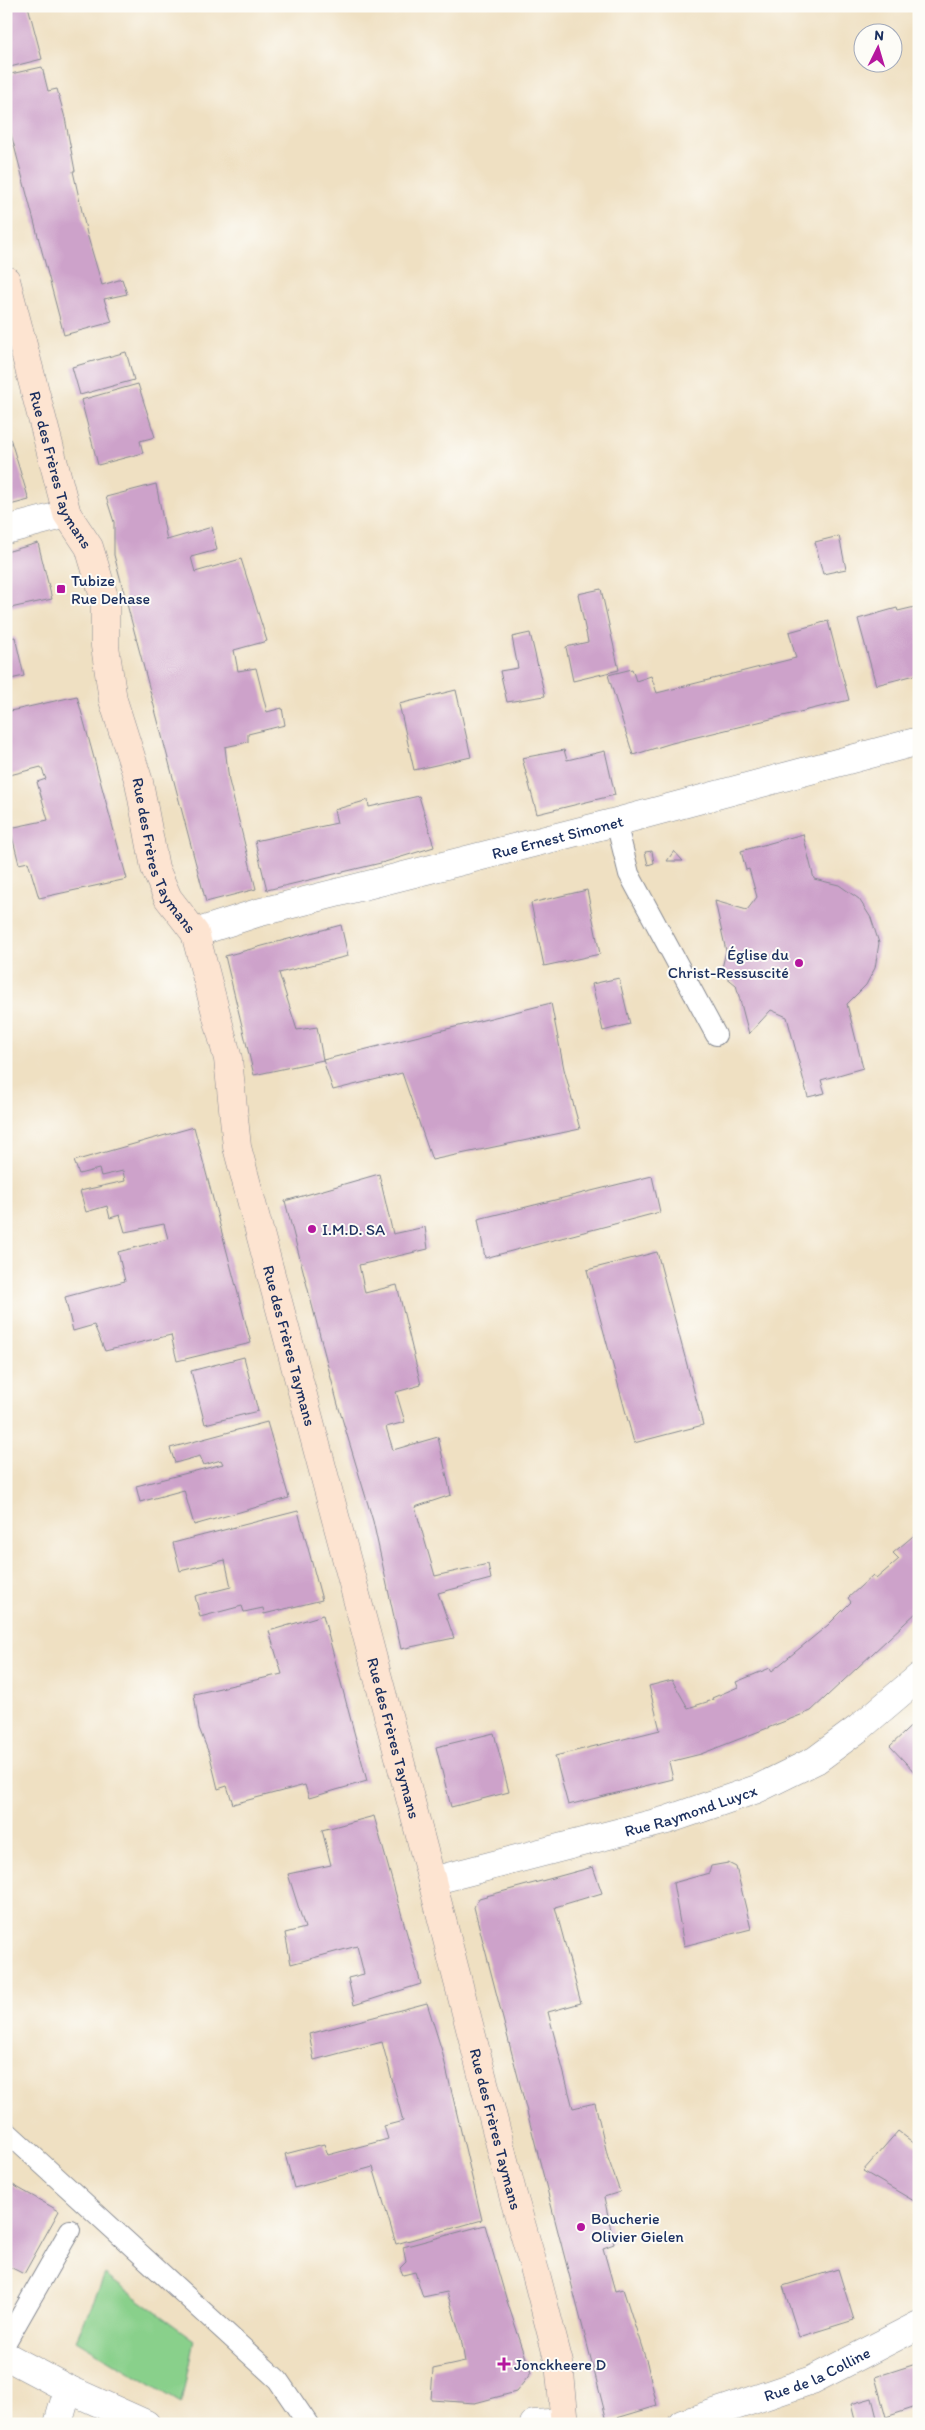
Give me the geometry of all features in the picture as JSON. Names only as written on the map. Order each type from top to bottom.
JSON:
[{"type":"street","name":"Rue des Frères Taymans","points":[[6,280],[67,514],[89,547],[105,600],[105,646],[113,700],[139,782],[154,868],[168,898],[196,933],[228,1059],[237,1147],[432,1881],[514,2199],[538,2278],[559,2363],[565,2423]]},
{"type":"street","points":[[6,530],[67,514]]},
{"type":"street","name":"Rue Ernest Simonet","points":[[196,933],[257,912],[616,822],[919,741]]},
{"type":"street","name":"Rue Raymond Luycx","points":[[432,1881],[667,1820],[757,1789],[816,1760],[859,1728],[919,1677]]},
{"type":"street","name":"Rue de la Colline","points":[[682,2424],[812,2380],[919,2325]]},
{"type":"street","points":[[6,2356],[68,2389],[146,2424]]},
{"type":"street","points":[[58,2424],[68,2389]]},
{"type":"street","points":[[534,2424],[565,2423]]},
{"type":"lane","points":[[616,822],[629,874],[716,1035]]},
{"type":"lane","points":[[6,2131],[278,2380],[308,2424]]},
{"type":"lane","points":[[6,2342],[70,2230]]},
{"type":"green space","points":[[105,2275],[194,2340],[181,2403],[76,2340]]},
{"type":"building","points":[[6,6],[28,6],[42,59],[6,68]]},
{"type":"building","points":[[42,67],[48,91],[57,89],[65,118],[75,171],[73,171],[87,234],[102,285],[122,279],[127,294],[104,299],[112,322],[64,335],[6,115],[6,75]]},
{"type":"building","points":[[126,352],[134,380],[80,395],[72,367]]},
{"type":"building","points":[[138,384],[155,437],[140,441],[143,453],[98,465],[81,400]]},
{"type":"building","points":[[6,425],[29,500],[6,506]]},
{"type":"building","points":[[156,484],[167,540],[212,527],[217,550],[191,557],[195,572],[241,559],[267,641],[234,650],[238,671],[256,668],[267,712],[282,708],[285,725],[248,734],[248,742],[225,747],[229,781],[256,889],[206,902],[114,555],[114,522],[106,497]]},
{"type":"building","points":[[839,536],[846,569],[823,574],[815,542]]},
{"type":"building","points":[[38,543],[52,599],[6,609],[6,552]]},
{"type":"building","points":[[601,589],[619,670],[573,681],[566,647],[588,642],[578,594]]},
{"type":"building","points":[[919,606],[919,674],[876,685],[858,619],[897,608],[898,611]]},
{"type":"building","points":[[828,621],[849,700],[672,743],[633,755],[608,675],[632,669],[636,681],[651,676],[657,693],[796,658],[789,632]]},
{"type":"building","points":[[530,633],[545,696],[507,702],[500,671],[518,668],[512,637]]},
{"type":"building","points":[[15,637],[24,676],[6,680],[6,639]]},
{"type":"building","points":[[456,690],[471,757],[414,770],[399,704]]},
{"type":"building","points":[[77,696],[127,879],[39,898],[28,862],[19,864],[10,828],[48,820],[37,782],[46,779],[41,767],[6,776],[6,712]]},
{"type":"building","points":[[564,750],[567,760],[605,751],[615,795],[537,814],[522,758]]},
{"type":"building","points":[[419,796],[434,847],[385,862],[267,890],[255,841],[337,823],[334,810],[368,800],[369,807]]},
{"type":"building","name":"Église du Christ-Ressuscité","points":[[803,834],[814,879],[839,885],[859,899],[871,918],[879,943],[875,968],[866,985],[847,1004],[863,1068],[821,1080],[825,1093],[808,1097],[787,1017],[771,1010],[749,1034],[736,985],[725,976],[722,968],[726,951],[715,901],[747,910],[757,897],[749,869],[746,870],[741,851]]},
{"type":"building","points":[[652,851],[654,863],[648,865],[645,852]]},
{"type":"building","points":[[674,851],[683,861],[667,861]]},
{"type":"building","points":[[587,890],[600,954],[544,966],[531,903]]},
{"type":"building","points":[[341,925],[348,956],[279,973],[297,1030],[317,1027],[323,1060],[254,1075],[225,956]]},
{"type":"building","points":[[619,978],[630,1024],[603,1031],[592,984]]},
{"type":"building","points":[[551,1003],[564,1069],[580,1129],[432,1160],[402,1073],[333,1090],[323,1060]]},
{"type":"building","points":[[194,1127],[251,1343],[177,1361],[171,1335],[105,1351],[94,1325],[73,1331],[65,1297],[125,1281],[118,1252],[168,1239],[164,1224],[125,1232],[120,1215],[110,1218],[107,1206],[86,1212],[80,1191],[125,1181],[123,1171],[101,1176],[99,1169],[79,1174],[74,1161]]},
{"type":"building","points":[[379,1174],[393,1234],[425,1227],[428,1249],[359,1265],[365,1293],[397,1285],[421,1385],[396,1392],[405,1422],[386,1427],[393,1450],[438,1437],[451,1495],[415,1507],[435,1576],[488,1564],[491,1579],[438,1593],[454,1638],[401,1649],[373,1521],[338,1405],[285,1201]]},
{"type":"building","points":[[652,1176],[660,1212],[485,1258],[478,1219]]},
{"type":"building","points":[[657,1252],[703,1425],[634,1443],[587,1270]]},
{"type":"building","points":[[244,1357],[258,1411],[205,1424],[191,1371]]},
{"type":"building","points":[[267,1422],[289,1498],[194,1525],[184,1490],[140,1502],[136,1486],[223,1464],[221,1460],[204,1465],[200,1456],[175,1463],[170,1448]]},
{"type":"building","points":[[298,1511],[322,1600],[264,1614],[263,1608],[244,1612],[242,1606],[200,1617],[195,1596],[231,1587],[225,1560],[180,1571],[173,1543]]},
{"type":"building","points":[[919,1531],[919,1610],[811,1711],[701,1754],[669,1762],[673,1779],[568,1805],[555,1756],[660,1730],[649,1686],[672,1680],[688,1708],[713,1700],[712,1698],[738,1687],[736,1682],[770,1668],[772,1671],[828,1625],[851,1602],[848,1598],[873,1575],[876,1579],[899,1559],[893,1553]]},
{"type":"building","points":[[323,1615],[367,1781],[309,1798],[305,1785],[233,1804],[227,1786],[218,1789],[210,1756],[199,1728],[194,1694],[282,1674],[269,1631]]},
{"type":"building","points":[[919,1719],[919,1777],[890,1746]]},
{"type":"building","points":[[494,1733],[509,1792],[451,1807],[436,1747]]},
{"type":"building","points":[[374,1816],[421,1984],[354,2005],[348,1978],[364,1974],[357,1946],[291,1964],[285,1933],[305,1928],[288,1874],[331,1865],[322,1830]]},
{"type":"building","points":[[728,1863],[736,1867],[751,1929],[684,1946],[673,1883],[709,1873],[711,1866]]},
{"type":"building","points":[[593,1867],[602,1893],[555,1907],[581,2003],[548,2012],[573,2108],[595,2103],[608,2158],[620,2192],[604,2197],[614,2244],[603,2248],[615,2291],[623,2289],[647,2363],[657,2406],[607,2421],[474,1907],[479,1898]]},
{"type":"building","points":[[427,2003],[442,2051],[482,2220],[396,2244],[373,2167],[294,2188],[285,2154],[324,2144],[328,2155],[388,2139],[384,2126],[403,2121],[382,2042],[314,2060],[309,2034]]},
{"type":"building","points":[[898,2131],[919,2147],[919,2204],[863,2171]]},
{"type":"building","points":[[6,2181],[59,2211],[24,2274],[6,2265]]},
{"type":"building","points":[[485,2225],[506,2298],[531,2373],[516,2392],[475,2403],[431,2400],[433,2369],[465,2362],[461,2338],[447,2292],[423,2297],[415,2272],[403,2275],[400,2268],[406,2262],[403,2247]]},
{"type":"building","points":[[838,2269],[854,2320],[799,2337],[783,2286]]},
{"type":"building","points":[[919,2363],[919,2406],[886,2417],[875,2377]]},
{"type":"building","points":[[872,2398],[878,2422],[856,2424],[851,2404]]},
{"type":"place","name":"Tubize Rue Dehase","points":[[61,589]]},
{"type":"place","name":"Église du Christ-Ressuscité","points":[[799,963]]},
{"type":"place","name":"I.M.D. SA","points":[[312,1229]]},
{"type":"place","name":"Boucherie Olivier Gielen","points":[[581,2227]]},
{"type":"place","name":"Jonckheere D","points":[[504,2364]]}]
